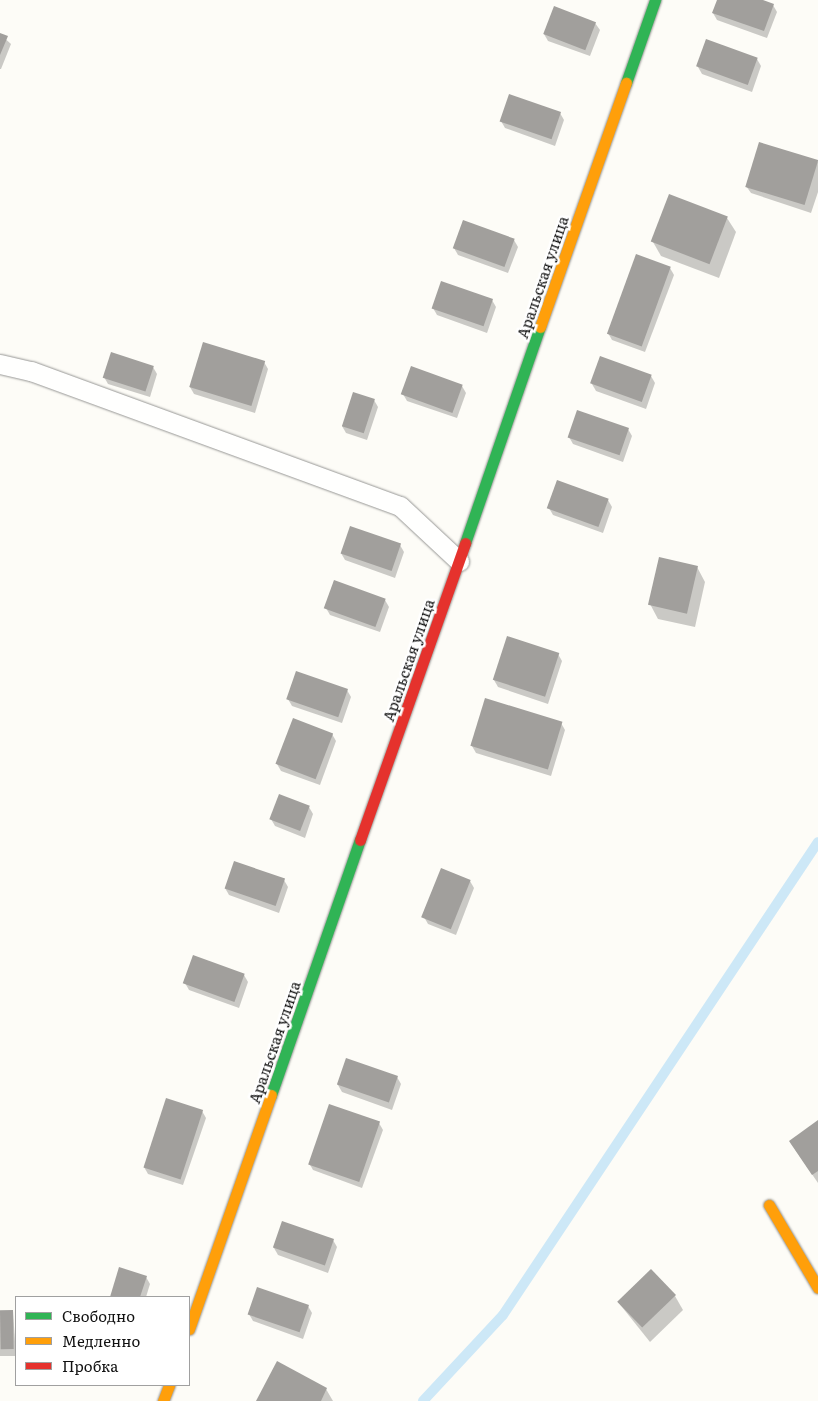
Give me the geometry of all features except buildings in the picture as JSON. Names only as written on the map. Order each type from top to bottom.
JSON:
[{"type":"street","name":"Аральская улица","points":[[190,1326],[655,0]]},
{"type":"street","points":[[769,1205],[818,1288]]},
{"type":"street","points":[[163,1401],[169,1386]]},
{"type":"lane","points":[[0,364],[31,372],[400,506],[459,561]]},
{"type":"waterway","points":[[423,1401],[503,1315],[818,842]]},
{"type":"traffic: fast","points":[[626,83],[655,0]]},
{"type":"traffic: fast","points":[[465,543],[540,327]]},
{"type":"traffic: fast","points":[[271,1095],[360,840]]},
{"type":"traffic: slow","points":[[540,327],[626,83]]},
{"type":"traffic: slow","points":[[190,1326],[271,1095]]},
{"type":"traffic: slow","points":[[769,1205],[818,1288]]},
{"type":"traffic: slow","points":[[163,1401],[169,1386]]},
{"type":"traffic: jam","points":[[360,840],[465,543]]}]
